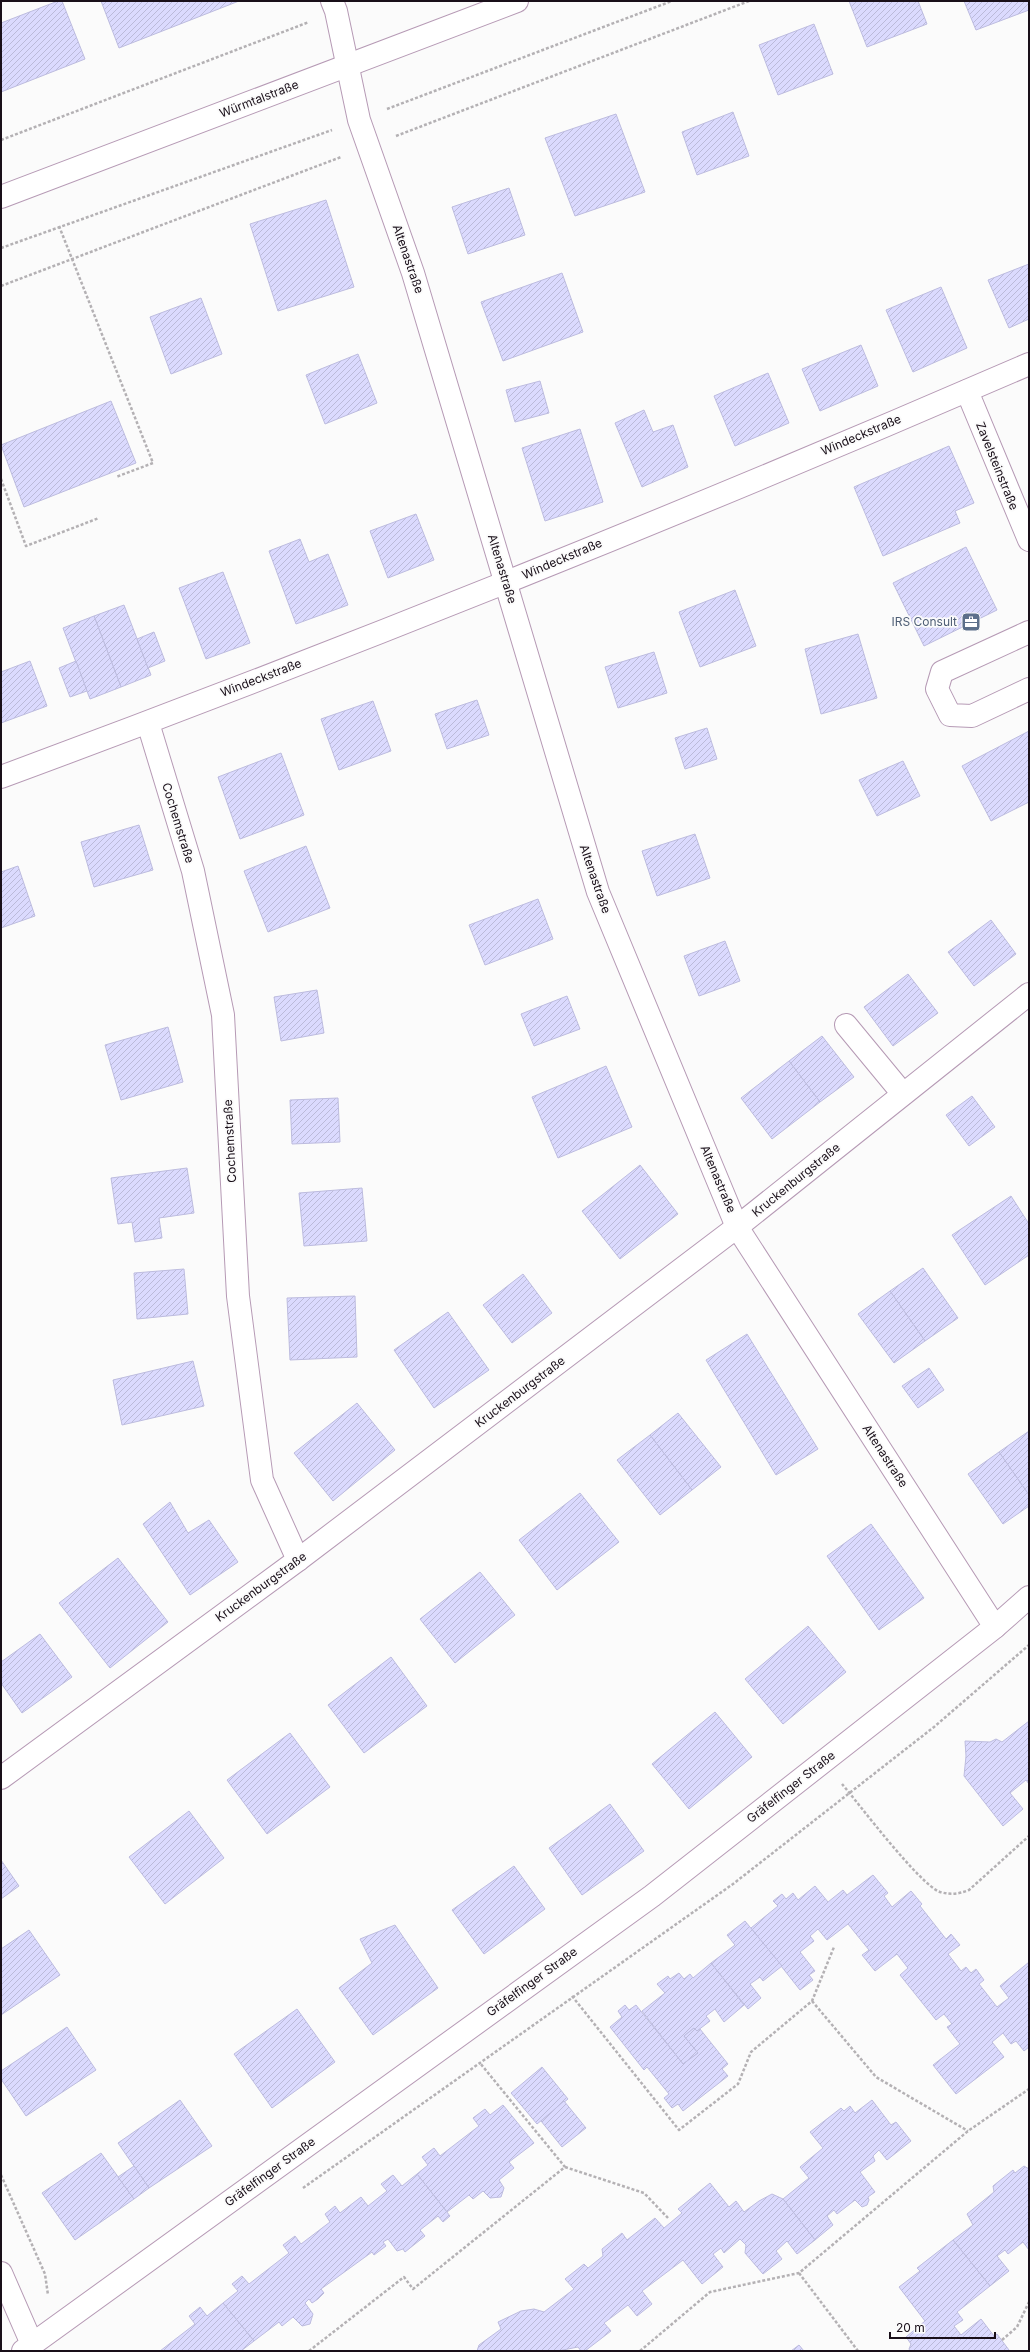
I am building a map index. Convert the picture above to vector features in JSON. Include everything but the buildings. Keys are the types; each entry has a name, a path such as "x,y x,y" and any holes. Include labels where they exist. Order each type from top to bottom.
{"street":[{"name":"Würmtalstraße","path":"1,197 517,1"},
{"name":"Altenastraße","path":"334,6 359,120 413,273 598,892 738,1227 995,1627"},
{"name":"Windeckstraße","path":"1,777 148,723 506,583 1029,364"},
{"name":"Zavelsteinstraße","path":"966,391 1029,540"},
{"path":"1029,632 942,672 937,689 950,715 972,716 1029,689"},
{"name":"Cochemstraße","path":"148,723 193,871 223,1016 238,1296 262,1480 298,1560"},
{"name":"Kruckenburgstraße","path":"1,1778 298,1560 738,1227 1029,994"},
{"path":"846,1025 903,1094"},
{"name":"Gräfelfinger Straße","path":"27,2347 652,1896 995,1627 1029,1596"},
{"path":"1,2273 27,2347"}],"path":[{"path":"1,140 334,6"},
{"path":"60,226 153,463 116,477"},
{"path":"1,479 26,546 100,518"},
{"path":"823,1761 919,1876 939,1892 958,1895 969,1890 1029,1836"},
{"path":"554,1967 573,1997 678,2130 738,2084 752,2052 812,2002 834,1947"},
{"path":"812,2002 876,2077 968,2131"},
{"path":"480,2063 565,2167 644,2193 668,2218"},
{"path":"640,2351 710,2292 799,2273 968,2131 1029,2089"},
{"path":"309,2351 404,2278 413,2289 565,2167"},
{"path":"1,2175 45,2274 49,2293 46,2300"},
{"path":"799,2273 858,2351"},
{"path":"1002,2340 1017,2327 1029,2302"}],"place":[{"name":"IRS Consult","path":"971,622"}]}
